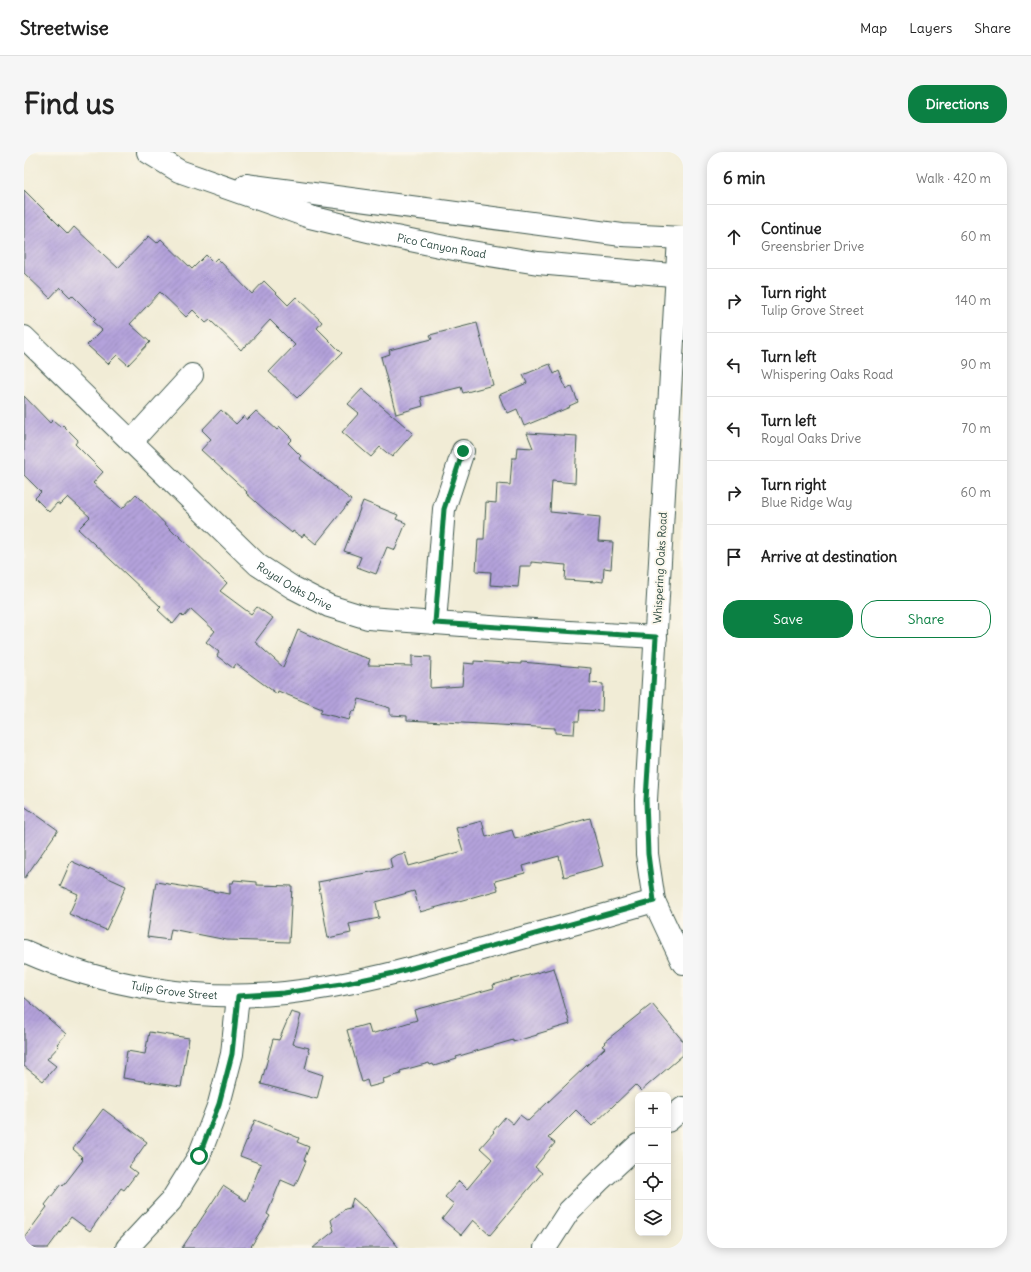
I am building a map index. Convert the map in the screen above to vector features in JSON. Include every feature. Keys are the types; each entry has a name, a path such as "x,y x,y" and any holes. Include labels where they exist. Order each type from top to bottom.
{"street":[{"name":"Pico Canyon Road","path":"148,152 179,171 310,217 459,250 538,263 680,276"},
{"name":"Pico Canyon Road","path":"207,181 622,235 681,238"},
{"name":"Whispering Oaks Road","path":"681,238 680,276 673,319 646,800 648,854 654,901 683,963"},
{"name":"Royal Oaks Drive","path":"24,338 258,565 292,587 329,606 368,618 656,637"},
{"path":"131,442 192,375"},
{"path":"435,623 444,509 463,451"},
{"name":"Tulip Grove Street","path":"24,950 44,960 129,985 178,992 238,996 284,993 342,984 394,973 654,901"},
{"path":"127,1248 172,1201 199,1156 219,1104 232,1054 238,996"},
{"path":"671,1118 683,1108"},
{"path":"545,1248 569,1211 599,1181 635,1149"}],"building":[{"path":"24,190 68,234 74,227 118,268 149,236 157,243 161,239 192,269 206,255 213,262 217,258 252,294 264,281 288,305 296,297 322,322 317,328 342,353 297,398 269,372 295,345 270,320 241,350 210,320 206,323 193,310 186,317 160,292 130,324 150,342 128,365 117,355 108,364 87,345 102,330 93,322 96,319 72,295 70,297 60,287 50,298 24,273"},
{"path":"477,323 493,385 463,393 461,387 421,397 423,406 396,414 381,357 390,354 389,350 432,339 430,335"},
{"path":"550,364 554,374 559,371 566,389 572,387 578,402 569,406 570,407 524,426 517,409 508,413 506,409 505,410 499,395 527,383 523,375"},
{"path":"362,389 413,433 392,457 380,447 371,457 342,432 359,413 348,404"},
{"path":"24,396 50,423 53,420 61,427 63,425 78,440 75,444 103,472 93,483 122,509 136,494 175,534 176,533 227,583 220,591 251,614 257,607 273,618 255,642 283,667 298,630 342,650 370,659 368,665 412,666 412,656 431,657 430,688 462,686 464,663 474,664 474,661 521,664 521,662 591,668 590,683 603,684 602,711 580,710 579,721 575,721 574,734 555,733 555,728 407,720 407,716 390,715 390,708 359,699 355,712 352,711 349,720 320,713 322,709 278,691 277,694 236,664 233,668 217,656 219,652 206,642 215,631 191,609 184,617 181,614 173,624 158,610 161,607 78,529 90,517 68,497 60,505 57,503 49,512 35,498 41,492 24,475"},
{"path":"221,410 236,424 244,416 247,420 256,411 277,430 280,427 292,439 288,443 301,456 299,458 351,500 316,544 304,534 302,537 293,531 292,533 276,520 201,450 211,439 202,430"},
{"path":"527,433 577,436 575,483 552,481 550,512 600,517 598,541 613,542 611,569 604,568 603,582 565,580 566,565 531,562 531,566 520,566 518,587 490,585 491,572 476,571 478,539 484,539 486,502 496,503 497,484 510,485 512,458 516,458 517,447 533,448"},
{"path":"363,501 398,515 396,519 406,523 395,550 387,547 376,574 357,567 361,557 344,551"},
{"path":"24,806 58,830 24,879"},
{"path":"590,818 603,866 564,877 559,856 523,866 525,873 495,881 498,890 420,912 414,891 376,902 379,918 349,924 351,933 328,938 318,882 392,868 390,859 396,855 405,853 409,866 463,851 456,828 482,821 486,837 512,830 515,839"},
{"path":"71,861 126,886 106,930 69,914 78,894 60,886"},
{"path":"234,880 257,882 257,885 292,886 289,942 227,940 171,929 169,940 147,937 156,882 230,894 230,883 233,883"},
{"path":"554,968 570,1024 513,1042 513,1040 456,1057 457,1059 434,1066 433,1064 430,1065 429,1063 400,1071 401,1074 383,1079 384,1083 369,1087 367,1080 362,1082 347,1030 368,1024 371,1034 417,1020 414,1010 494,988 493,985"},
{"path":"24,997 66,1034 57,1044 59,1046 47,1059 56,1066 43,1081 24,1066"},
{"path":"652,1004 683,1041 683,1055 641,1091 635,1085 592,1126 576,1110 548,1138 555,1143 535,1167 542,1173 490,1235 473,1220 461,1235 442,1219 454,1204 445,1197 459,1181 467,1189 492,1159 480,1148 505,1117 513,1124 520,1115 528,1121 605,1048 602,1046 605,1043 604,1042"},
{"path":"291,1012 301,1015 293,1044 309,1048 305,1069 323,1075 317,1099 261,1084 273,1039 279,1040"},
{"path":"149,1032 189,1038 181,1087 123,1078 127,1051 145,1054"},
{"path":"103,1109 147,1142 129,1167 137,1173 124,1190 121,1188 90,1231 71,1217 48,1248 24,1248 24,1238 47,1207 45,1205 61,1184 63,1186 83,1160 81,1158 82,1157 73,1149"},
{"path":"255,1120 299,1138 297,1142 309,1147 304,1160 306,1161 295,1186 281,1180 267,1214 270,1216 250,1248 182,1248 223,1186 246,1201 261,1164 240,1156"},
{"path":"353,1198 364,1208 365,1207 399,1248 313,1248 334,1231 331,1220 345,1209 350,1208"}],"route":[{"path":"199,1156 219,1104 232,1054 238,996 284,993 342,984 394,973 654,901 648,854 646,800 656,637 435,623 444,509 463,451"}]}
